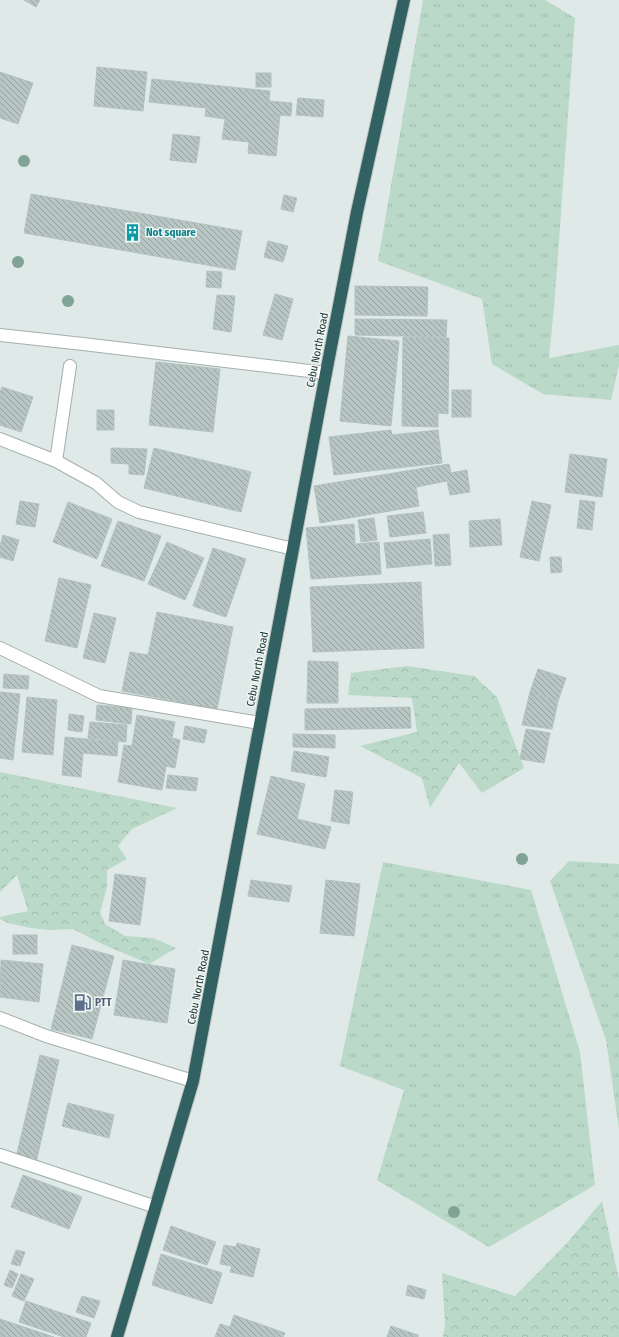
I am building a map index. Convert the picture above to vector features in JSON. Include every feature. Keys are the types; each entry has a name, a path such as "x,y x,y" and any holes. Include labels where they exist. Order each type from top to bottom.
{"highway":[{"name":"Cebu North Road","path":"117,1337 193,1081 357,212 404,0"}],"street":[{"path":"0,335 326,374"},
{"path":"56,461 70,366"},
{"path":"0,439 56,461 96,483 118,502 139,512 293,549"},
{"path":"0,648 99,696 260,723"},
{"path":"0,1018 46,1036 193,1081"},
{"path":"0,1156 156,1207"}],"green space":[{"path":"423,0 545,0 575,18 555,296 549,358 619,345 619,365 611,400 543,394 492,364 482,299 378,261"},
{"path":"407,666 474,676 497,697 524,768 482,793 459,763 430,808 422,778 360,746 417,732 412,698 348,695 351,673"},
{"path":"0,772 177,808 132,829 118,846 127,859 107,870 107,887 100,912 105,924 125,936 153,938 176,948 149,964 100,943 73,929 51,930 31,928 8,923 0,919 0,917 28,911 17,875 0,892"},
{"path":"569,861 619,864 619,1129 606,1040 550,881"},
{"path":"383,862 531,890 580,1052 595,1185 489,1247 377,1180 404,1090 340,1066"},
{"path":"602,1201 619,1280 619,1337 443,1337 445,1324 442,1273 515,1296 568,1242"}],"building":[{"path":"24,0 40,0 36,7"},
{"path":"97,67 147,72 143,111 94,106"},
{"path":"0,72 33,83 18,124 0,118"},
{"path":"256,73 271,73 271,87 256,87"},
{"path":"152,79 270,91 269,101 292,103 291,116 280,115 276,156 248,153 249,142 222,139 225,119 205,116 206,108 149,102"},
{"path":"298,98 324,100 323,117 296,115"},
{"path":"173,134 200,137 196,163 170,160"},
{"name":"Not square","path":"31,194 242,231 235,270 24,233"},
{"path":"284,195 297,198 293,212 281,209"},
{"path":"268,241 288,246 283,262 264,257"},
{"path":"207,271 222,272 221,288 206,287"},
{"path":"355,286 428,287 427,316 355,315"},
{"path":"275,294 293,299 282,340 263,335"},
{"path":"217,295 235,296 231,332 213,329"},
{"path":"355,319 447,320 446,337 355,335"},
{"path":"348,336 399,341 391,426 340,421"},
{"path":"403,337 449,338 448,414 438,413 438,427 402,426"},
{"path":"156,362 220,369 213,432 149,425"},
{"path":"2,387 33,397 21,432 0,425 0,392"},
{"path":"452,390 471,390 471,417 452,417"},
{"path":"97,410 114,410 114,430 97,430"},
{"path":"391,430 392,435 438,430 442,463 334,475 329,437"},
{"path":"111,448 147,449 144,475 129,474 129,464 111,463"},
{"path":"154,448 251,472 241,512 144,488"},
{"path":"570,454 607,459 602,497 565,492"},
{"path":"449,464 451,473 467,470 470,492 450,495 447,481 416,487 419,506 320,523 314,486"},
{"path":"580,500 595,502 592,530 577,528"},
{"path":"20,501 39,504 35,527 16,524"},
{"path":"532,501 551,505 539,561 520,557"},
{"path":"68,502 112,519 97,559 53,542"},
{"path":"423,512 426,533 390,537 387,516"},
{"path":"374,518 377,540 361,542 358,520"},
{"path":"500,519 502,545 470,547 469,521"},
{"path":"118,521 161,536 144,581 101,566"},
{"path":"354,524 355,544 379,542 381,574 311,579 306,528"},
{"path":"449,534 451,565 435,566 433,535"},
{"path":"3,535 19,540 13,561 0,557 0,546"},
{"path":"430,539 432,564 387,568 384,543"},
{"path":"167,542 204,558 185,600 148,584"},
{"path":"213,548 246,559 226,617 193,606"},
{"path":"550,557 561,557 562,572 551,573"},
{"path":"59,578 91,585 77,648 45,641"},
{"path":"421,582 424,648 313,652 310,587"},
{"path":"157,612 233,627 217,709 122,691 130,652 148,655"},
{"path":"94,613 116,618 105,663 83,658"},
{"path":"308,661 338,662 338,703 307,703"},
{"path":"538,669 566,678 558,701 530,692"},
{"path":"4,674 29,676 28,689 3,688"},
{"path":"0,692 20,694 13,760 0,758"},
{"path":"530,692 558,701 552,729 522,725"},
{"path":"27,697 57,700 53,755 22,752"},
{"path":"97,705 132,708 131,724 96,720"},
{"path":"410,707 411,728 305,730 305,709"},
{"path":"69,714 84,716 82,732 68,730"},
{"path":"137,715 175,722 172,738 180,740 175,768 166,766 162,790 118,782 124,745 132,746"},
{"path":"90,722 127,725 126,742 88,738"},
{"path":"185,726 207,730 204,743 183,739"},
{"path":"526,729 550,733 544,763 520,759"},
{"path":"293,734 335,735 335,748 293,747"},
{"path":"65,737 118,742 117,756 83,753 81,777 62,775"},
{"path":"294,751 329,757 326,777 291,771"},
{"path":"168,775 198,778 196,791 166,788"},
{"path":"271,776 305,784 297,819 331,827 325,849 257,834"},
{"path":"335,790 353,792 349,824 331,821"},
{"path":"115,874 146,878 140,925 109,921"},
{"path":"251,880 292,886 289,902 248,896"},
{"path":"326,880 360,884 354,936 320,933"},
{"path":"13,935 37,935 37,954 13,954"},
{"path":"72,945 114,956 92,1039 51,1029"},
{"path":"1,960 43,964 39,1002 0,997"},
{"path":"123,960 175,969 167,1023 114,1015"},
{"path":"40,1055 59,1060 36,1163 16,1158"},
{"path":"68,1103 114,1115 109,1138 62,1126"},
{"path":"23,1175 82,1197 69,1229 11,1207"},
{"path":"171,1226 216,1242 207,1265 163,1250"},
{"path":"237,1243 260,1249 253,1277 230,1272 232,1266 220,1264 224,1245 236,1247"},
{"path":"16,1250 25,1252 20,1266 11,1264"},
{"path":"161,1254 222,1273 212,1304 152,1285"},
{"path":"10,1270 18,1274 12,1288 4,1285"},
{"path":"21,1274 34,1279 24,1301 12,1296"},
{"path":"408,1285 426,1290 424,1299 406,1295"},
{"path":"82,1296 100,1301 94,1318 76,1312"},
{"path":"26,1301 91,1323 86,1337 64,1337 19,1322"},
{"path":"234,1315 285,1333 283,1337 215,1337 220,1324 230,1327"},
{"path":"0,1319 54,1337 0,1337"},
{"path":"391,1326 418,1335 418,1337 387,1337"}],"place":[{"name":"Not square","path":"133,232"},
{"name":"PTT","path":"82,1002"}]}
